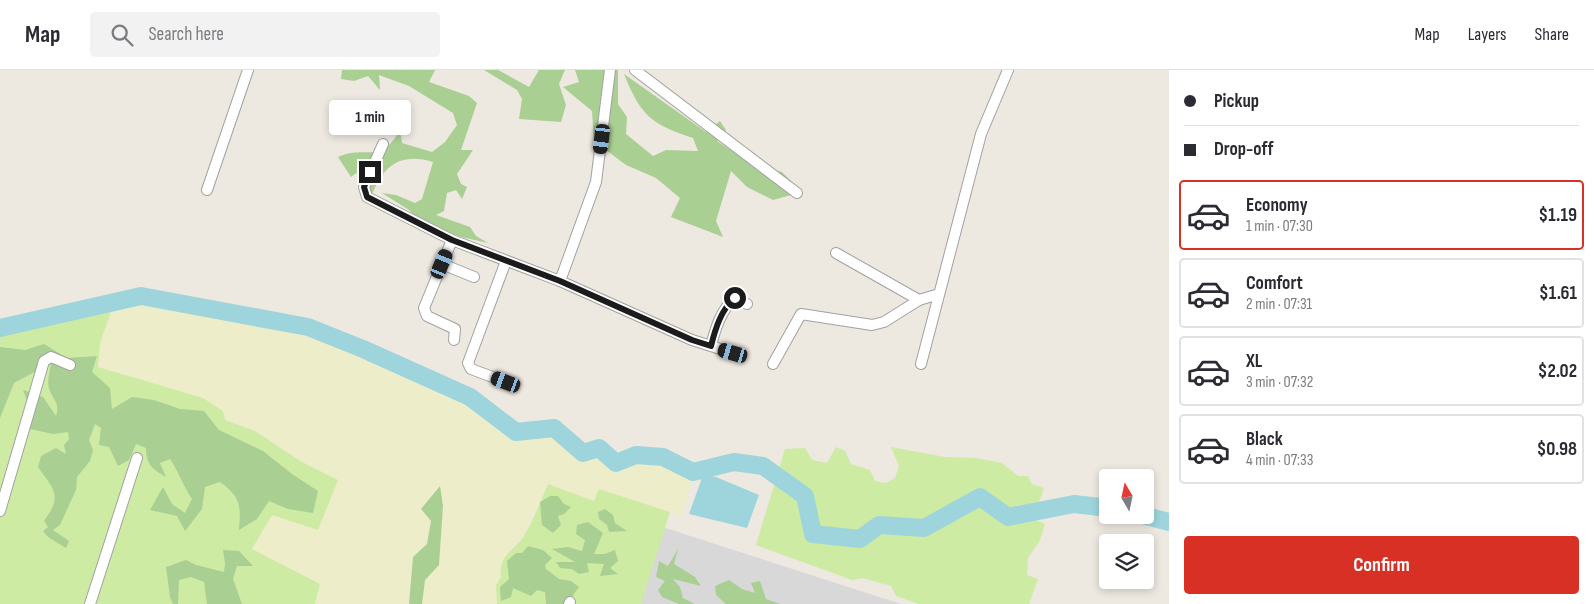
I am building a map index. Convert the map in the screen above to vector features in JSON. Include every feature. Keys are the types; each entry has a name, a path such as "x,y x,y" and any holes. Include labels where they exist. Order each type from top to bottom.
{"street":[{"path":"207,190 248,70"},
{"path":"560,281 596,182 610,70"},
{"path":"635,70 798,193"},
{"path":"921,364 985,122 1008,70"},
{"path":"383,144 364,187 364,193 367,197 452,240 560,281 692,340 733,353"},
{"path":"452,240 424,308 427,316 455,328 454,340"},
{"path":"836,253 919,300"},
{"path":"506,261 468,363 472,369 506,382"},
{"path":"442,264 474,277"},
{"path":"773,364 801,314 867,325 884,322 919,300 939,294"},
{"path":"711,346 714,333 728,303 735,298 747,304"},
{"path":"0,511 44,361 51,358 70,365"},
{"path":"90,604 137,458"}],"shaded area":[{"path":"650,523 901,604 623,604"}],"green space":[{"path":"342,70 435,70 429,82 469,96 477,103 461,150 473,150 457,174 461,184 467,187 462,199 456,190 447,193 444,211 436,215 470,227 476,236 488,243 461,237 418,220 409,210 382,193 396,195 415,203 422,199 433,162 411,159 394,164 381,177 371,198 365,182 377,158 351,177 338,157 357,152 379,151 386,148 400,130 402,143 432,152 445,142 457,125 453,113 409,86 379,75 380,90 368,76 354,81 341,79"},
{"path":"484,70 498,70 529,87 539,70 565,70 559,84 566,105 561,122 519,119 522,99 517,90"},
{"path":"575,70 618,70 618,104 627,117 626,134 653,156 666,150 698,151 693,138 657,123 642,109 624,74 706,132 720,121 726,130 717,141 729,149 743,147 775,170 782,172 802,192 773,200 747,187 731,171 716,221 723,237 671,217 680,198 656,178 626,165 594,141 592,111 563,87 579,82"},
{"path":"142,300 307,330 467,400 513,435 551,438 579,456 598,453 616,467 637,460 662,463 693,477 682,516 599,489 594,501 548,484 524,536 509,551 497,604 315,604 320,584 252,549 272,514 338,480 300,461 255,431 98,367 100,343 113,306"},
{"path":"113,306 100,343 98,367 203,398 223,411 225,420 255,431 300,461 338,480 318,530 272,515 252,549 320,584 315,604 0,604 0,330"},
{"path":"44,344 67,358 97,356 92,372 110,388 112,409 132,397 154,400 180,409 204,411 219,430 263,451 292,474 318,491 313,513 288,509 269,501 257,519 239,530 240,514 236,497 220,482 205,487 202,509 185,531 177,516 150,510 163,487 172,504 185,513 192,499 170,459 160,463 166,477 151,466 147,458 146,448 136,444 129,460 118,466 109,447 99,445 101,428 95,424 89,440 93,450 90,461 77,477 76,490 60,525 53,530 69,541 66,548 48,537 43,531 48,527 44,521 55,499 52,487 38,467 41,456 56,448 66,454 64,445 69,439 68,432 53,434 21,427 27,400 23,390 43,397 56,416 57,405 48,384 51,363 14,383 0,418 0,347 25,350"},
{"path":"836,447 845,451 851,464 870,470 875,481 886,483 895,478 899,466 891,447 945,457 976,458 1002,463 1018,476 1028,476 1032,484 1044,488 1033,519 1045,524 1040,540 1028,558 1027,575 1038,579 1029,604 919,604 896,596 891,586 863,578 852,580 756,545 785,449 805,448 812,460 827,463"},
{"path":"548,484 594,501 599,489 670,512 641,604 497,604 496,585 501,577 502,563 508,553 525,534"},
{"path":"440,486 443,506 439,565 425,580 422,604 409,604 413,557 427,544 431,521 421,509"},
{"path":"550,496 558,496 564,504 571,507 564,514 558,516 561,525 553,533 542,525 540,502"},
{"path":"605,509 613,515 615,523 627,531 609,532 607,525 599,519 598,512"},
{"path":"588,522 603,533 594,554 605,554 615,550 618,561 610,568 618,574 600,576 604,564 587,563 589,572 579,574 572,569 560,568 556,562 575,562 552,549 568,547 582,551 585,540 576,534 577,525"},
{"path":"528,546 543,550 552,558 545,565 546,569 559,579 571,581 579,587 567,604 546,604 545,592 537,590 531,596 513,588 511,597 501,601 500,587 509,579 507,561 516,553 522,553"},
{"path":"678,549 674,564 695,577 701,586 673,579 680,587 683,598 695,604 679,604 662,597 658,590 665,581 656,577 659,561 668,566"},
{"path":"223,550 239,551 253,566 237,566 233,579 242,604 207,604 204,582 191,577 179,580 178,604 173,604 170,597 166,567 186,560 196,565 224,572"},
{"path":"729,580 742,589 755,593 751,583 760,581 766,599 780,604 726,604 716,595 715,586"}],"water":[{"path":"703,475 716,477 759,495 747,528 689,514"}],"waterway":[{"path":"0,328 141,296 308,327 363,349 470,397 516,432 554,428 583,453 599,448 616,463 636,455 663,457 693,472 734,462 763,466 805,496 813,534 860,539 879,525 924,528 980,497 1008,517 1074,504 1099,507"},
{"path":"1154,518 1169,522"}],"route":[{"path":"370,172 364,187 364,193 367,197 452,240 560,281 692,340 711,346 714,333 728,303 735,298"}]}
